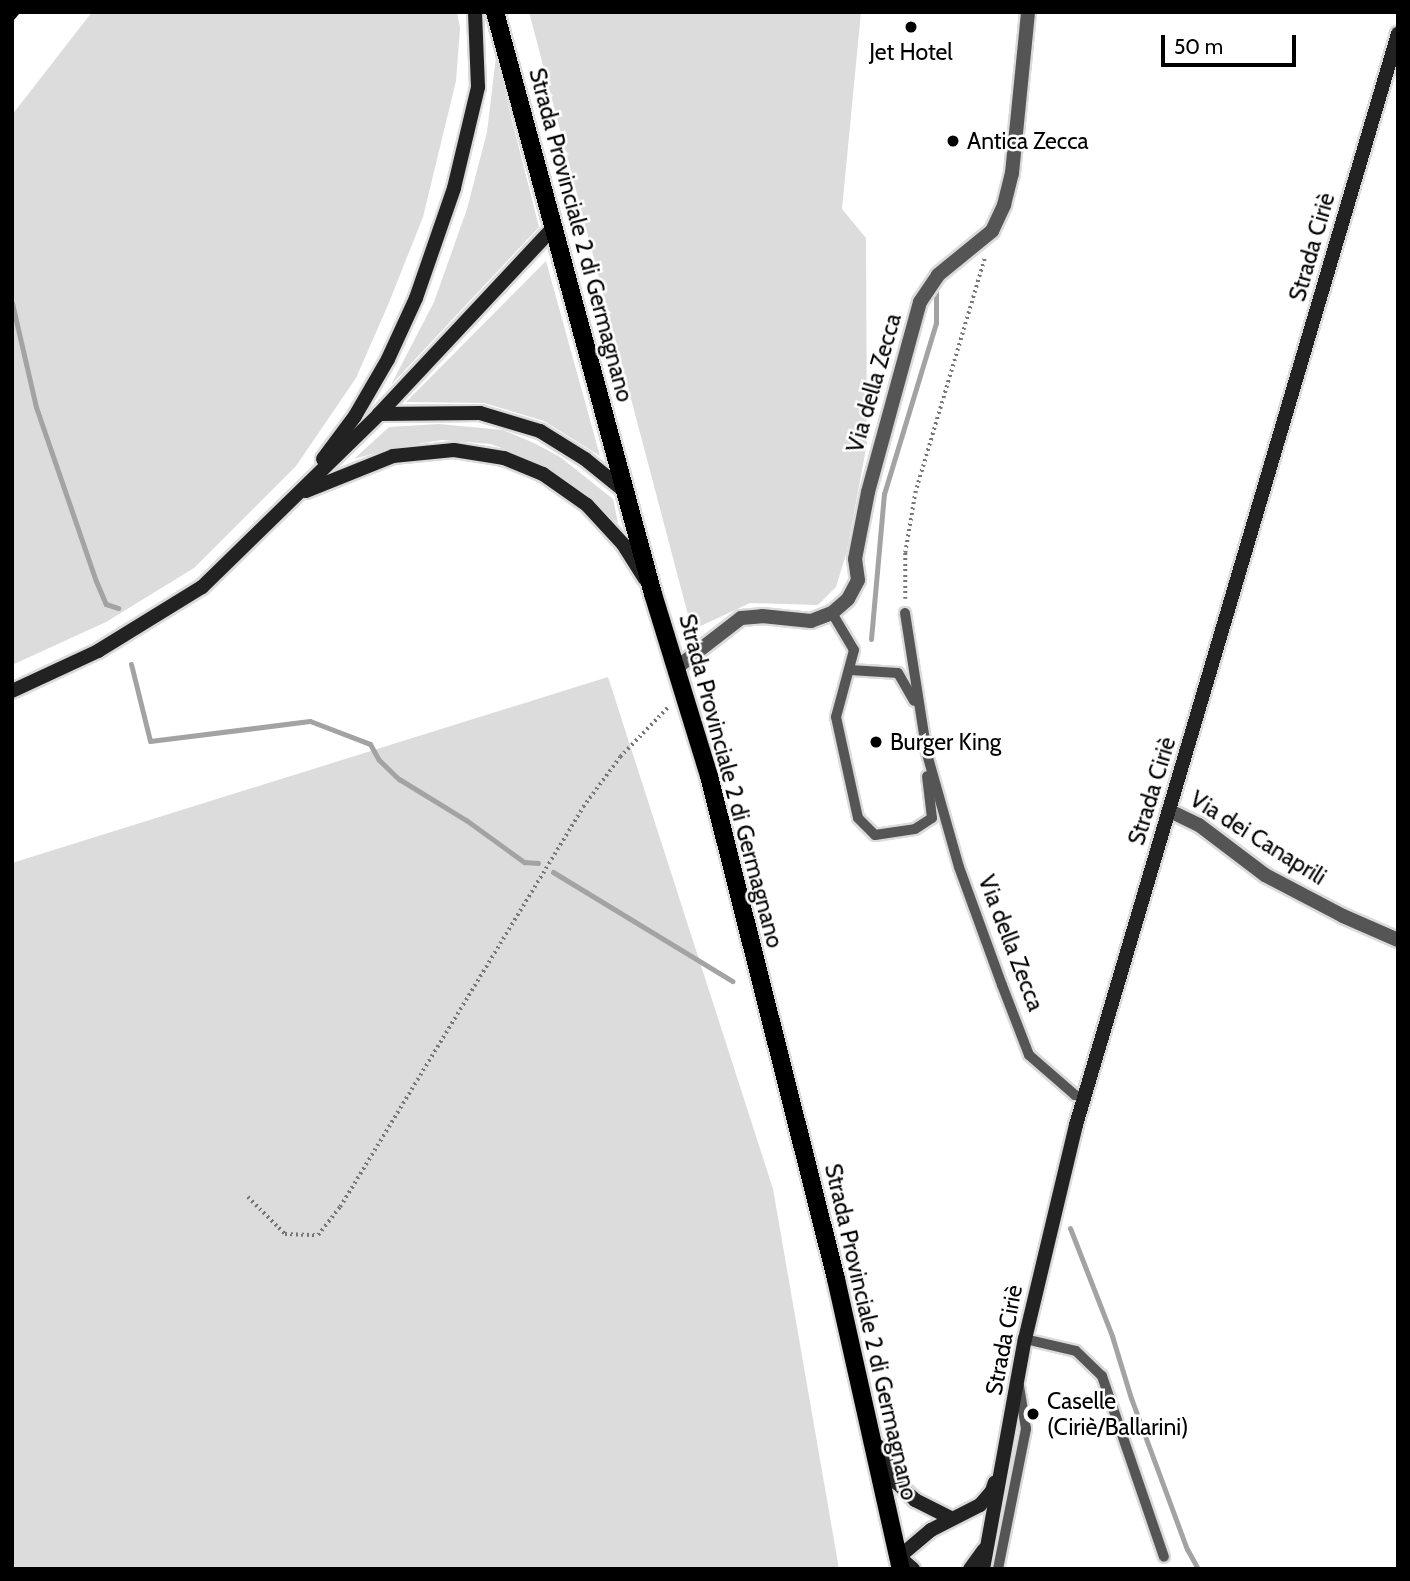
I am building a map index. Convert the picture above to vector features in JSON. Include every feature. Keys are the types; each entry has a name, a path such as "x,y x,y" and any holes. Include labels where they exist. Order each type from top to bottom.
{"main road":[{"name":"Strada Provinciale 2 di Germagnano","path":"495,12 653,594 709,776 836,1279 900,1563"}],"street":[{"path":"295,496 355,416 388,359 416,298 454,188 478,88 475,12"},
{"name":"Via della Zecca","path":"832,613 848,599 858,580 855,559 868,492 920,302 938,275 992,231 1004,205 1012,173 1028,12"},
{"name":"Strada Ciriè","path":"983,1569 1010,1433 1025,1339 1062,1178 1398,34"},
{"path":"12,691 97,651 202,587 379,414 552,229"},
{"path":"379,414 480,413 540,431 584,459 627,493"},
{"path":"295,496 393,456 454,450 504,458 543,474 587,505 623,544 653,594"},
{"path":"675,669 741,618 762,616 811,621 832,613"},
{"name":"Via dei Canaprili","path":"1170,811 1199,825 1265,875 1398,940"},
{"path":"869,1427 897,1483 915,1500 951,1518"},
{"path":"913,1569 900,1563 915,1541 951,1518 980,1506 992,1492 1010,1433"},
{"path":"970,1569 989,1543"}],"lane":[{"path":"832,613 854,650 836,717 858,818 875,835 915,829 932,818 914,696 898,673 850,670"},
{"name":"Via della Zecca","path":"905,613 927,754 959,867 997,972 1029,1055 1075,1095 1084,1097"},
{"path":"1025,1339 1076,1351 1102,1376 1164,1557"},
{"path":"998,1569 1026,1429 1018,1383"}],"path":[{"path":"905,613 905,552 915,493 992,231"},
{"path":"248,1197 285,1234 318,1235 340,1207 583,807 620,757 682,692"}],"shaded area":[{"path":"92,12 457,12 460,28 456,81 423,217 388,305 356,378 296,466 194,568 106,622 12,665 12,115"},
{"path":"529,12 861,12 842,209 866,238 867,443 847,551 836,587 818,605 750,603 692,630"},
{"path":"496,57 539,227 391,385 434,302 467,209 487,132"},
{"path":"546,261 600,456 544,421 484,403 406,402"},
{"path":"439,424 503,430 560,457 613,499 618,523 548,466 491,444 442,440 393,448 354,459 389,427"},
{"path":"608,677 773,1189 839,1569 12,1569 12,863"}],"waterway":[{"path":"871,639 884,494 936,323 936,291"},
{"path":"12,303 36,407 96,581 106,604 118,608"},
{"path":"131,664 150,741 310,721 370,744 379,760 399,779 466,820 524,862 538,863"},
{"path":"553,872 732,981"},
{"path":"1070,1228 1112,1336 1131,1398 1187,1549 1198,1569"}],"railway":[{"path":"12,18 17,12"}],"place":[{"name":"Jet Hotel","path":"911,27"},
{"name":"Antica Zecca","path":"953,141"},
{"name":"Burger King","path":"876,742"},
{"name":"Caselle (Ciriè/Ballarini)","path":"1033,1414"}]}
